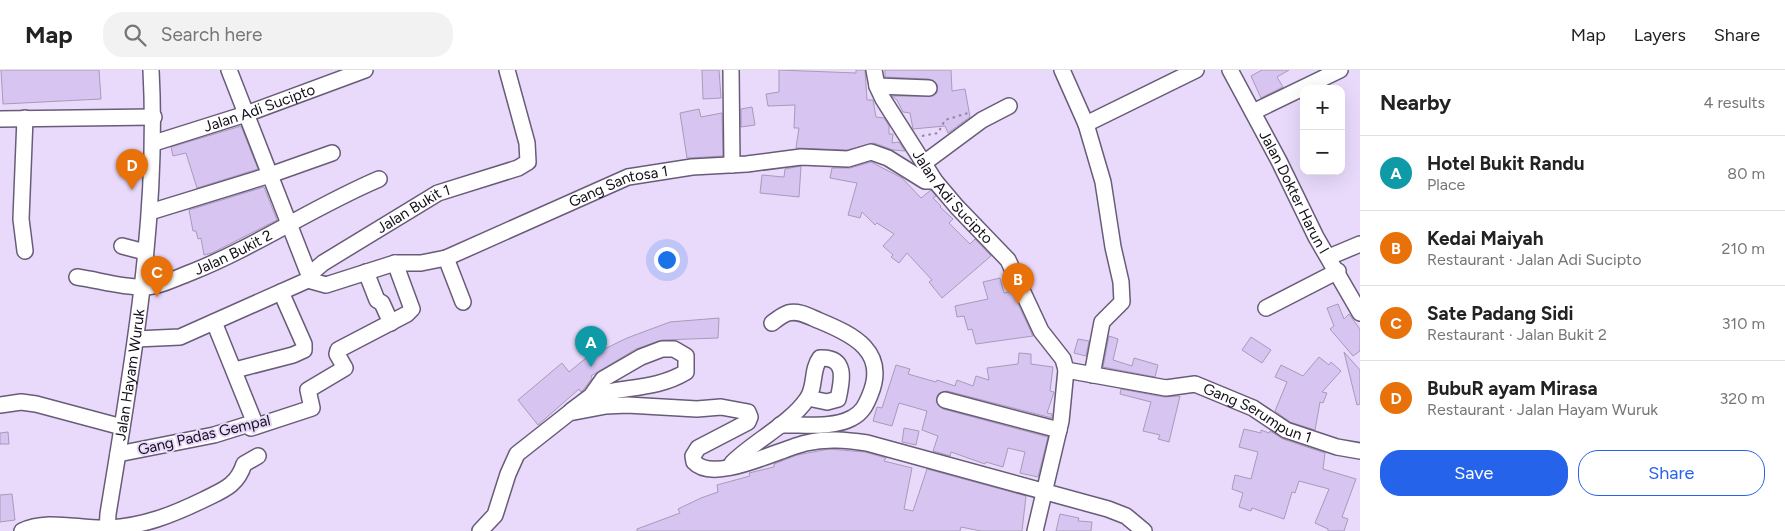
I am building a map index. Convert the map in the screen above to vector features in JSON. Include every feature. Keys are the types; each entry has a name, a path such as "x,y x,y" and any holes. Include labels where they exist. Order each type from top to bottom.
{"street":[{"name":"Jalan Hayam Wuruk","path":"107,530 136,339 150,212 154,143 151,70"},
{"path":"229,70 290,226 308,278"},
{"name":"Jalan Adi Sucipto","path":"154,143 246,114 365,70"},
{"name":"Jalan Bukit 1","path":"136,339 180,337 281,292 308,278 323,263 438,193 518,168 528,162 527,143 508,70"},
{"path":"730,70 732,165"},
{"name":"Jalan Adi Sucipto","path":"874,70 877,86 936,181 956,207 1008,260 1041,331 1063,359 1066,370"},
{"path":"1062,70 1086,124 1109,211 1113,247 1122,282 1122,302 1102,322 1092,375"},
{"path":"1086,124 1196,70"},
{"name":"Jalan Dokter Harun I","path":"1230,70 1316,237 1338,271 1360,313"},
{"path":"1253,112 1340,70"},
{"path":"877,86 929,88"},
{"path":"924,163 981,115 1009,106"},
{"path":"0,119 154,117"},
{"path":"25,118 21,219 25,251"},
{"name":"Gang Santosa 1","path":"308,278 326,285 395,263 421,263 446,258 628,177 692,167 732,165 801,157 848,160 872,152 888,158 925,181 936,181"},
{"path":"150,212 270,175 332,153"},
{"name":"Jalan Bukit 2","path":"77,277 142,287 168,282 209,265 290,226 341,195 379,179"},
{"path":"1329,256 1360,244"},
{"path":"122,246 146,252"},
{"path":"446,258 463,302"},
{"name":"Gang Padas Gempal","path":"118,454 214,435 246,425 251,428 312,408 308,390 345,368 337,354 338,350 372,330 391,323 412,309 395,263"},
{"path":"1266,308 1338,271"},
{"path":"366,272 378,300 382,303 391,323"},
{"path":"235,370 293,355 304,350 304,344 281,292"},
{"path":"772,323 788,313 799,312 849,333 867,348 874,364 873,387 864,409 852,418 837,423 780,425"},
{"path":"214,322 256,426"},
{"path":"480,531 495,514 508,474 517,454 591,396 603,380 642,357 662,349 674,349 686,356 686,372 672,380 655,386 608,390 591,396"},
{"path":"1036,531 1059,430 1066,370"},
{"name":"Gang Serumpun 1","path":"1066,370 1166,388 1195,384 1253,408 1286,430 1337,447 1359,451"},
{"path":"726,469 780,425 808,398"},
{"path":"945,400 1059,430"},
{"path":"0,405 22,402 36,404 122,427"},
{"path":"569,413 606,406 628,405 697,409 721,407 748,412 750,417 748,422 698,448 693,456 694,462 700,468 712,470 726,469 805,443 841,440 867,443 1046,490 1135,523"},
{"path":"22,531 37,527 68,525 107,530 157,520 227,488 240,477 244,464 258,456"}],"path":[{"path":"908,138 938,133 946,120 981,115"}],"building":[{"path":"1,70 99,70 101,99 3,104"},
{"path":"702,70 719,70 721,98 703,99"},
{"path":"779,70 856,73 856,70 865,70 867,100 873,100 876,117 884,118 889,126 889,134 893,134 892,143 899,142 905,151 893,150 874,143 847,150 796,148 799,128 794,128 795,105 768,106 766,94 779,92"},
{"path":"885,70 951,70 952,91 965,89 970,117 948,133 945,126 913,129 910,113 903,112 897,100 892,96 933,96 937,93 937,84 929,79 885,77"},
{"path":"1262,70 1289,70 1277,77 1283,87 1261,98 1251,76"},
{"path":"752,107 755,125 741,127 741,109"},
{"path":"699,109 701,117 722,113 723,156 687,158 680,113"},
{"path":"241,126 258,169 197,188 186,153 173,156 171,147"},
{"path":"871,162 902,178 921,198 931,190 936,196 933,198 953,219 949,223 970,244 975,239 991,256 942,298 929,282 932,280 907,253 899,263 891,257 893,255 883,246 894,234 877,223 875,225 862,212 860,218 848,215 857,183 830,178 832,168 850,168"},
{"path":"801,166 799,197 760,193 762,175 784,177 785,169"},
{"path":"264,187 277,220 212,253 204,255 201,238 198,239 196,231 193,231 189,210"},
{"path":"1000,278 1004,293 1012,291 1033,336 976,344 972,329 968,330 964,316 957,317 955,306 988,299 983,282"},
{"path":"1338,304 1344,319 1349,314 1360,329 1360,351 1353,356 1330,329 1334,326 1327,308"},
{"path":"719,318 718,338 662,340 636,349 591,376 592,378 581,392 579,389 538,425 518,400 562,363 569,372 586,358 627,338 670,322"},
{"path":"1109,336 1118,339 1113,360 1132,366 1134,358 1158,365 1155,377 1103,367"},
{"path":"1251,337 1271,350 1262,363 1242,350"},
{"path":"1078,339 1089,341 1086,356 1074,353"},
{"path":"1344,352 1360,370 1360,404 1357,405"},
{"path":"1019,353 1031,354 1031,364 1053,367 1050,391 1054,392 1047,413 1052,414 1052,418 947,391 939,393 936,402 943,409 1048,437 1038,477 1020,473 1025,452 1008,448 1003,467 986,462 985,464 951,452 950,456 933,451 938,436 922,430 927,411 899,403 892,426 873,421 877,407 882,408 896,365 910,369 908,374 936,382 937,380 955,386 957,380 973,386 976,376 989,380 987,368 1018,364"},
{"path":"1319,357 1329,365 1331,362 1341,371 1322,392 1327,393 1323,403 1320,402 1315,430 1290,422 1275,411 1287,382 1275,377 1281,365 1303,376"},
{"path":"1121,389 1164,397 1180,396 1169,442 1158,439 1160,435 1143,431 1151,402 1120,394"},
{"path":"904,428 919,431 916,445 902,442"},
{"path":"1244,429 1261,433 1261,430 1269,433 1270,431 1283,439 1325,453 1323,469 1356,479 1342,517 1348,519 1344,531 1328,531 1328,529 1315,523 1329,489 1299,481 1295,493 1292,492 1284,519 1252,508 1251,511 1239,507 1243,493 1232,489 1235,475 1251,479 1258,452 1239,447"},
{"path":"8,432 9,444 0,444 0,433"},
{"path":"829,449 865,452 886,458 884,461 912,468 904,509 913,511 927,469 1026,496 1022,531 981,531 961,527 960,531 637,531 637,529 680,513 678,509 718,492 717,485 750,476 749,473 774,467 774,464 797,455"},
{"path":"12,494 15,520 0,522 0,495"},
{"path":"1060,514 1079,518 1078,521 1092,522 1091,531 1056,531"}],"place":[{"name":"BubuR ayam Mirasa","path":"132,190"},
{"name":"Sate Padang Sidi","path":"157,297"},
{"name":"Kedai Maiyah","path":"1018,304"},
{"name":"Hotel Bukit Randu","path":"591,367"}]}
